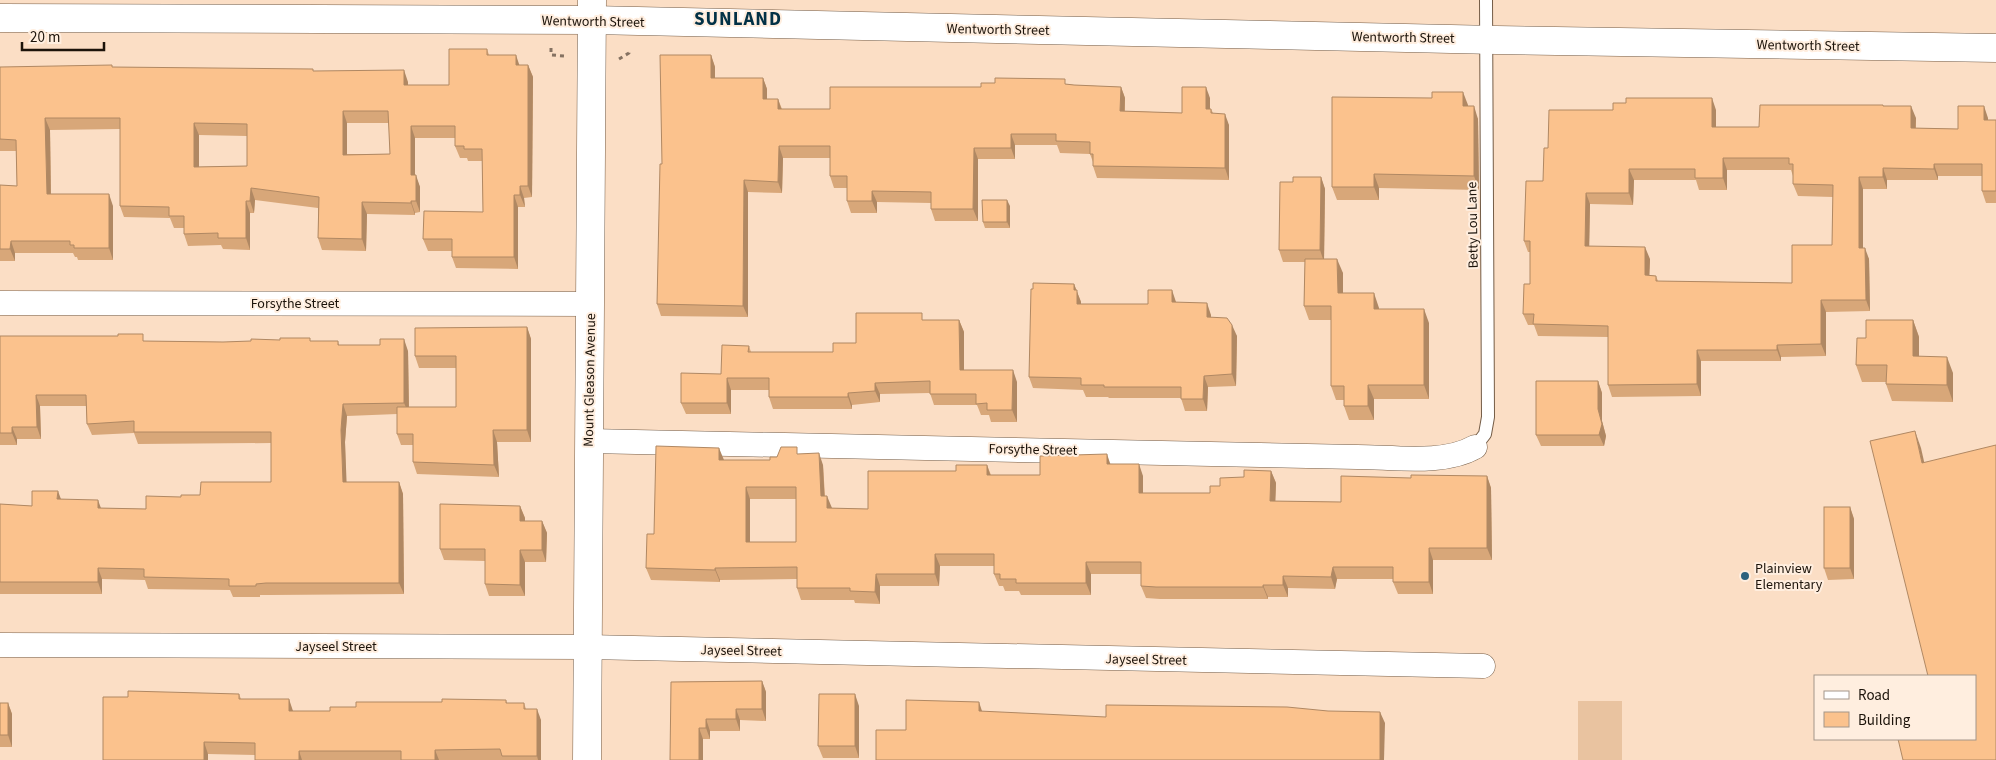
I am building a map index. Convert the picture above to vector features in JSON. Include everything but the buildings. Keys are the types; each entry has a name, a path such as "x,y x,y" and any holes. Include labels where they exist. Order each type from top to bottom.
{"street":[{"name":"Wentworth Street","path":"0,18 592,10 1486,39 1996,48"},
{"name":"Mount Gleason Avenue","path":"587,760 592,10"},
{"name":"Forsythe Street","path":"0,303 590,304"},
{"name":"Forsythe Street","path":"589,441 1442,458 1463,454 1475,447"},
{"name":"Jayseel Street","path":"0,645 588,647 1483,666"}],"lane":[{"name":"Betty Lou Lane","path":"1475,447 1485,434 1488,417 1486,0"}],"path":[{"path":"616,60 629,53"},
{"path":"551,55 566,56"}],"shaded area":[{"path":"1578,701 1622,701 1622,760 1578,760"}],"place":[{"name":"Plainview Elementary","path":"1745,576"}],"district":[{"name":"SUNLAND","path":"738,18"}]}
